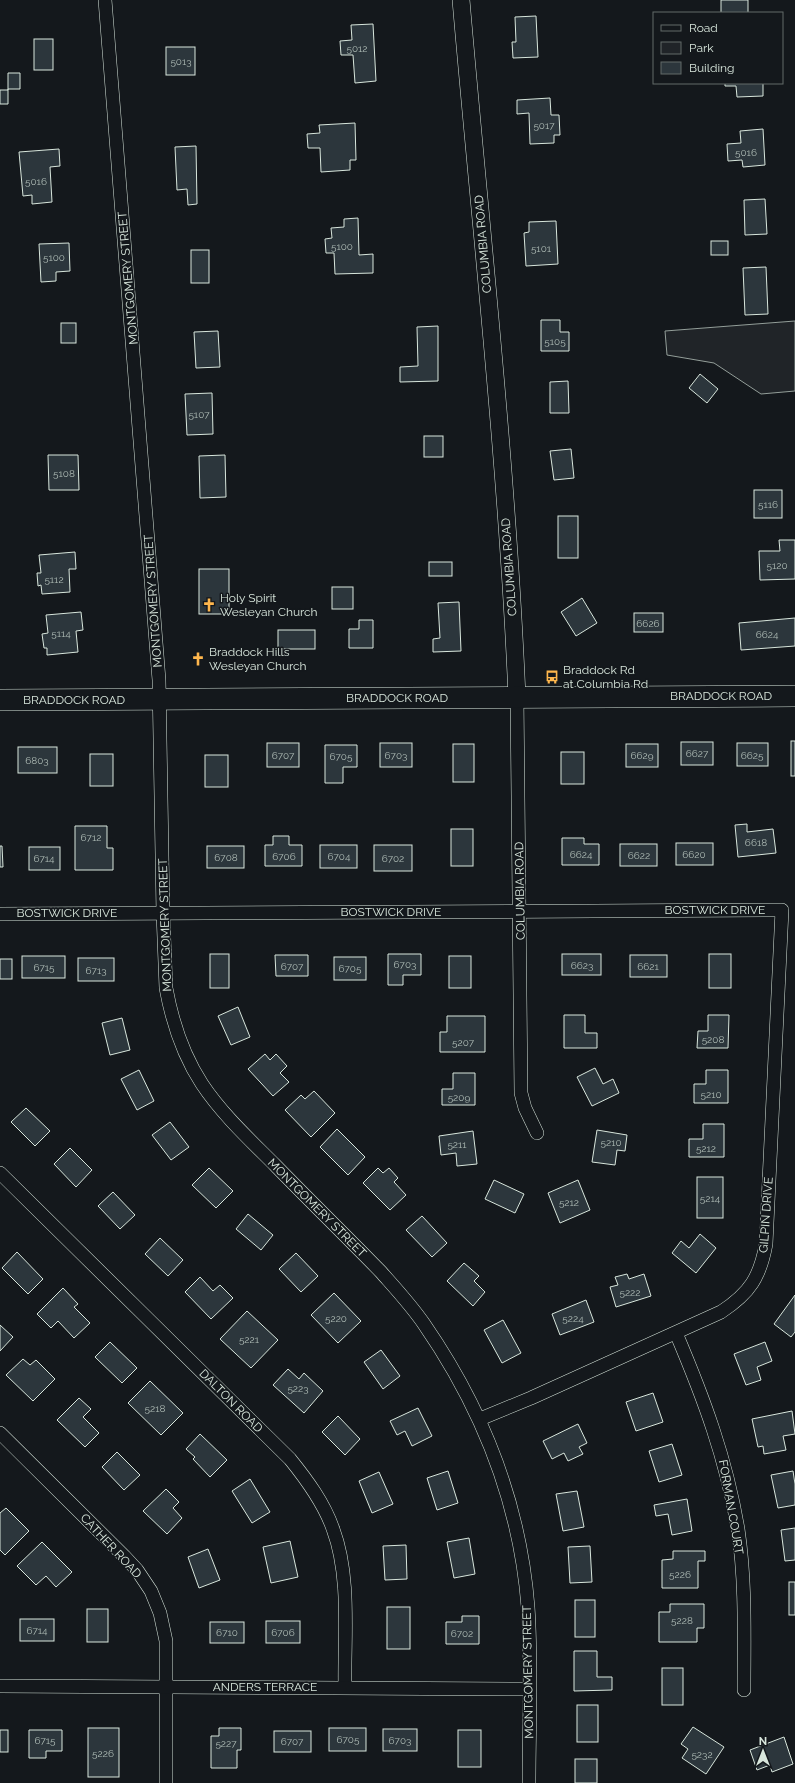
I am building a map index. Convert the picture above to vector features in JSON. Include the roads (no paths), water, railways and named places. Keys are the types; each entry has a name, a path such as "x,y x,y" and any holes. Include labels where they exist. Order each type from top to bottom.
{"main road":[{"name":"BRADDOCK ROAD","path":"0,700 795,696"}],"street":[{"name":"MONTGOMERY STREET","path":"105,0 160,700 163,913 166,988 168,1000 187,1056 202,1084 233,1123 381,1272 402,1296 424,1323 466,1391 480,1419 492,1448 517,1530 524,1574 528,1607 530,1650 529,1783"},
{"name":"COLUMBIA ROAD","path":"461,0 487,282 514,629 517,697 521,1093 524,1108 537,1133"},
{"name":"BOSTWICK DRIVE","path":"0,914 782,910"},
{"name":"GILPIN DRIVE","path":"480,1419 531,1398 721,1312 737,1301 748,1290 757,1276 763,1262 766,1244 782,910"},
{"name":"DALTON ROAD","path":"0,1173 284,1454 306,1478 320,1500 333,1528 340,1553 344,1579 345,1687"},
{"name":"FORMAN COURT","path":"676,1333 711,1420 729,1482 738,1530 744,1583 744,1690"},
{"name":"CATHER ROAD","path":"0,1433 124,1556 137,1570 151,1591 160,1613 166,1641 166,1783"},
{"name":"ANDERS TERRACE","path":"0,1686 529,1688"}],"place":[{"name":"Holy Spirit Wesleyan Church","path":"209,605"},
{"name":"Braddock Hills Wesleyan Church","path":"198,659"},
{"name":"Braddock Rd at Columbia Rd","path":"552,677"}]}
